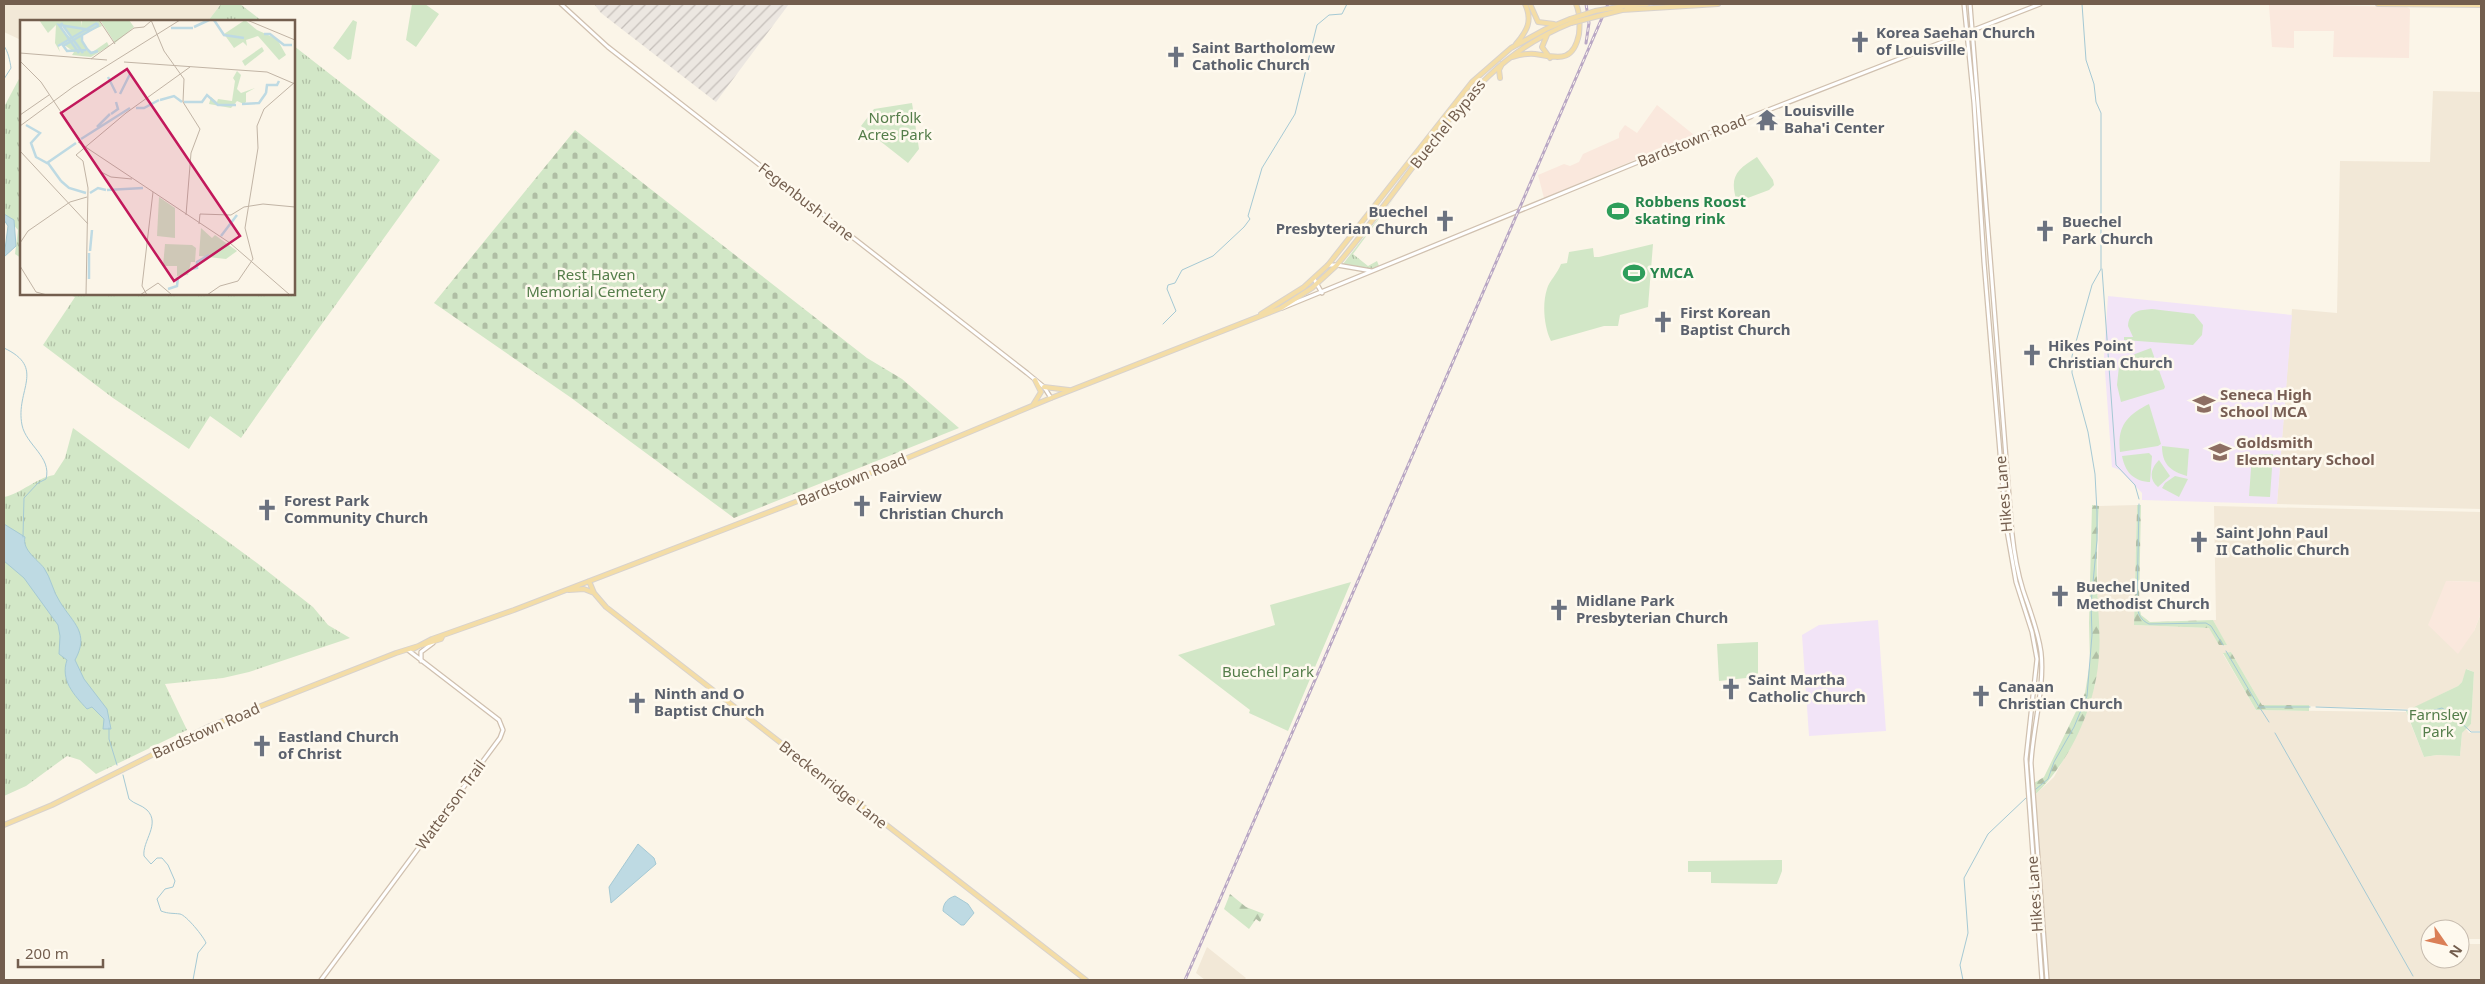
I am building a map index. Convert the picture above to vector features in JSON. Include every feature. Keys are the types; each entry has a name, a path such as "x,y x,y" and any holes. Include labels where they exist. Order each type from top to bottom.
{"main road":[{"name":"Fegenbush Lane","path":"562,4 615,52 1044,387 1052,398"},
{"path":"1512,48 1528,27 1529,17 1525,4"},
{"path":"1530,4 1538,22 1555,27"},
{"path":"1500,78 1499,70 1505,60 1529,53 1550,58 1565,56 1575,46 1579,22 1576,4"},
{"name":"Buechel Bypass","path":"1314,279 1328,265 1468,86 1486,68 1512,48 1570,21 1647,4"},
{"name":"Buechel Bypass","path":"1623,8 1718,4"},
{"name":"Hikes Lane","path":"1964,4 1974,103 1984,262 2006,525 2016,582 2032,632 2037,659 2037,681 2028,734 2028,798 2042,980"},
{"name":"Hikes Lane","path":"1970,4 2012,534 2018,568 2038,633 2042,662 2042,681 2033,733 2032,786 2047,980"},
{"name":"Bardstown Road","path":"4,825 68,797 210,726 876,471 1074,389 1322,293 1687,142 2040,4"},
{"path":"2378,4 2481,5"},
{"path":"1550,58 1544,52 1542,44 1545,36 1555,27"},
{"name":"Buechel Bypass","path":"1281,308 1317,283 1337,265 1467,97 1505,60 1555,27"},
{"path":"1371,221 1391,190"},
{"path":"1328,265 1373,271"},
{"path":"1314,279 1322,293"},
{"name":"Bardstown Road","path":"1259,316 1271,306 1314,279"},
{"path":"1271,306 1274,312"},
{"path":"1032,406 1041,392 1035,380"},
{"path":"1044,387 1059,390 1074,389"},
{"name":"Breckenridge Lane","path":"589,581 595,594 606,607 1086,980"},
{"path":"567,590 584,588 595,594"},
{"name":"Bardstown Road","path":"413,648 434,642 442,637"},
{"path":"422,661 421,652 434,642"},
{"name":"Watterson Trail","path":"321,980 500,738 503,730 499,720 408,650"}],"shaded area":[{"path":"4,4 221,4 209,20 20,20 20,40 4,32"},
{"path":"594,4 789,4 716,102 601,13"},
{"path":"2269,5 2407,7 2410,9 2409,58 2333,57 2334,31 2294,31 2294,48 2272,47"},
{"path":"2433,91 2481,92 2481,509 2277,504 2292,309 2337,313 2340,161 2430,162"},
{"path":"1657,105 1694,135 1544,198 1538,175 1564,164 1570,166 1579,162 1583,154 1619,138 1619,133 1625,125 1637,133"},
{"path":"2108,296 2292,315 2277,504 2142,500 2142,493 2120,470 2112,467 2104,357"},
{"path":"2137,505 2134,625 2209,628 2226,644 2213,620 2216,620 2214,506 2481,512 2481,582 2446,581 2474,631 2481,613 2481,731 2471,731 2467,728 2471,724 2474,672 2467,669 2462,682 2458,686 2412,709 2262,705 2231,652 2223,654 2256,710 2406,712 2424,757 2437,755 2460,756 2462,733 2466,729 2469,733 2481,733 2481,939 2470,939 2470,919 2420,919 2420,969 2470,969 2470,944 2481,944 2481,980 2049,980 2035,795 2054,777 2083,722 2096,682 2099,506"},
{"path":"2446,581 2481,582 2481,613 2474,631 2458,654 2428,625"},
{"path":"1878,620 1886,731 1809,736 1802,635 1819,625"},
{"path":"1207,947 1246,978 1244,980 1205,980 1196,973"}],"green space":[{"path":"221,4 240,4 261,20 209,20"},
{"path":"412,4 425,4 439,14 416,47 406,40"},
{"path":"353,20 357,22 351,59 348,60 333,48"},
{"path":"295,47 440,160 241,438 210,416 189,449 113,398 43,345 75,297 70,295 295,295"},
{"path":"20,77 20,257 15,254 18,230 4,214 4,107"},
{"name":"Norfolk Acres Park","path":"912,103 919,149 908,163 861,126 874,109"},
{"name":"Rest Haven Memorial Cemetery","path":"575,130 867,358 902,379 959,428 734,518 570,397 434,303"},
{"path":"1757,157 1773,180 1774,185 1769,190 1737,202 1734,186 1736,175 1739,170"},
{"path":"1395,197 1353,254 1368,266 1377,261 1379,266 1370,269 1343,264"},
{"name":"YMCA","path":"1653,244 1648,307 1620,315 1618,326 1604,326 1551,341 1545,322 1545,295 1561,264 1567,263 1569,252 1593,248 1594,257 1599,257"},
{"path":"2152,309 2194,314 2203,325 2202,335 2193,345 2124,340 2124,337 2133,337 2128,326 2130,317 2136,312"},
{"path":"2151,348 2165,387 2164,389 2121,402 2117,385 2119,366 2135,354"},
{"path":"2149,404 2161,444 2120,452 2120,435 2125,422 2135,412"},
{"path":"73,428 257,563 313,607 328,625 350,638 249,672 223,678 165,684 187,730 96,774 80,760 67,756 26,786 4,796 4,497 41,479 54,475 65,458"},
{"path":"2162,446 2189,449 2187,476 2176,472 2168,466 2162,452"},
{"path":"2149,453 2152,456 2150,482 2148,482 2142,481 2130,474 2122,456"},
{"path":"2273,454 2270,497 2249,496 2252,455"},
{"path":"2159,460 2170,476 2158,487 2153,481 2152,473 2154,466"},
{"path":"2175,476 2188,479 2179,497 2162,488 2165,483"},
{"path":"2092,505 2099,506 2097,588 2099,646 2097,674 2087,712 2070,749 2060,766 2035,795 2034,783 2044,777 2085,693 2090,662"},
{"path":"2137,505 2141,505 2139,605 2141,615 2150,622 2213,620 2227,645 2219,645 2209,628 2134,625"},
{"name":"Buechel Park","path":"1351,582 1288,731 1249,713 1250,710 1178,655 1275,625 1270,605"},
{"path":"1758,642 1758,673 1755,677 1719,681 1717,644"},
{"path":"2231,652 2262,705 2309,705 2309,711 2256,710 2223,653"},
{"name":"Farnsley Park","path":"2466,669 2474,672 2471,724 2462,733 2460,756 2437,755 2424,757 2406,711 2458,686 2462,682"},
{"path":"1782,860 1782,871 1777,884 1711,883 1711,872 1688,872 1688,861"},
{"path":"1230,894 1246,907 1264,914 1260,922 1256,919 1249,929 1224,909"}],"water":[{"path":"4,214 14,220 16,246 4,257 8,226 4,220"},
{"path":"4,524 25,537 28,550 44,568 58,598 78,629 81,642 75,660 84,679 107,709 111,729 103,729 104,719 92,707 87,709 77,698 65,674 67,660 59,654 60,636 58,625 24,578 4,561"},
{"path":"638,844 654,858 656,864 611,903 609,887"},
{"path":"955,896 968,904 974,913 964,925 961,925 943,911 946,901"}],"waterway":[{"path":"1163,324 1176,311 1167,289 1168,285 1175,283 1182,270 1213,256 1250,219 1248,216 1262,168 1295,114 1317,25 1329,15 1342,14 1347,4"},
{"path":"2030,794 2048,779 2054,762 2074,727 2087,696 2092,635 2091,604 2097,540 2095,474 2088,432 2072,373 2072,356 2092,285 2101,269 2101,113 2096,102 2094,84 2086,60 2082,4"},
{"path":"4,46 8,53 11,68 4,79"},
{"path":"2102,269 2116,465 2135,485 2139,499"},
{"path":"4,348 17,356 24,364 27,372 22,401 22,425 28,439 42,458 47,471 46,479 38,483 24,498 23,537"},
{"path":"2139,504 2137,605 2140,617 2149,624 2206,623 2211,626 2223,645"},
{"path":"2226,651 2259,707 2310,707"},
{"path":"2316,707 2431,711 2442,708 2471,732 2481,732"},
{"path":"2260,708 2269,722"},
{"path":"109,728 109,739 117,765"},
{"path":"2275,733 2413,976"},
{"path":"123,775 129,799 145,808 151,815 152,827 144,850 144,856 151,864 157,858 162,858 168,865 175,881 173,887 165,889 157,899 161,911 183,915 206,943 198,953 193,980"},
{"path":"1963,980 1960,965 1968,933 1964,878 1988,834 2027,797"}],"railway":[{"path":"1586,4 1589,23 1586,43"},
{"path":"1185,980 1608,4"}],"place":[{"name":"Korea Saehan Church of Louisville","path":"1860,42"},
{"name":"Saint Bartholomew Catholic Church","path":"1176,57"},
{"name":"Louisville Baha'i Center","path":"1767,120"},
{"name":"Robbens Roost skating rink","path":"1618,211"},
{"name":"Buechel Presbyterian Church","path":"1445,221"},
{"name":"Buechel Park Church","path":"2045,231"},
{"name":"YMCA","path":"1634,273"},
{"name":"First Korean Baptist Church","path":"1663,322"},
{"name":"Hikes Point Christian Church","path":"2032,355"},
{"name":"Seneca High School MCA","path":"2204,404"},
{"name":"Goldsmith Elementary School","path":"2220,452"},
{"name":"Fairview Christian Church","path":"862,506"},
{"name":"Forest Park Community Church","path":"267,510"},
{"name":"Saint John Paul II Catholic Church","path":"2199,542"},
{"name":"Buechel United Methodist Church","path":"2060,596"},
{"name":"Midlane Park Presbyterian Church","path":"1559,610"},
{"name":"Saint Martha Catholic Church","path":"1731,689"},
{"name":"Canaan Christian Church","path":"1981,696"},
{"name":"Ninth and O Baptist Church","path":"637,703"},
{"name":"Eastland Church of Christ","path":"262,746"}]}
